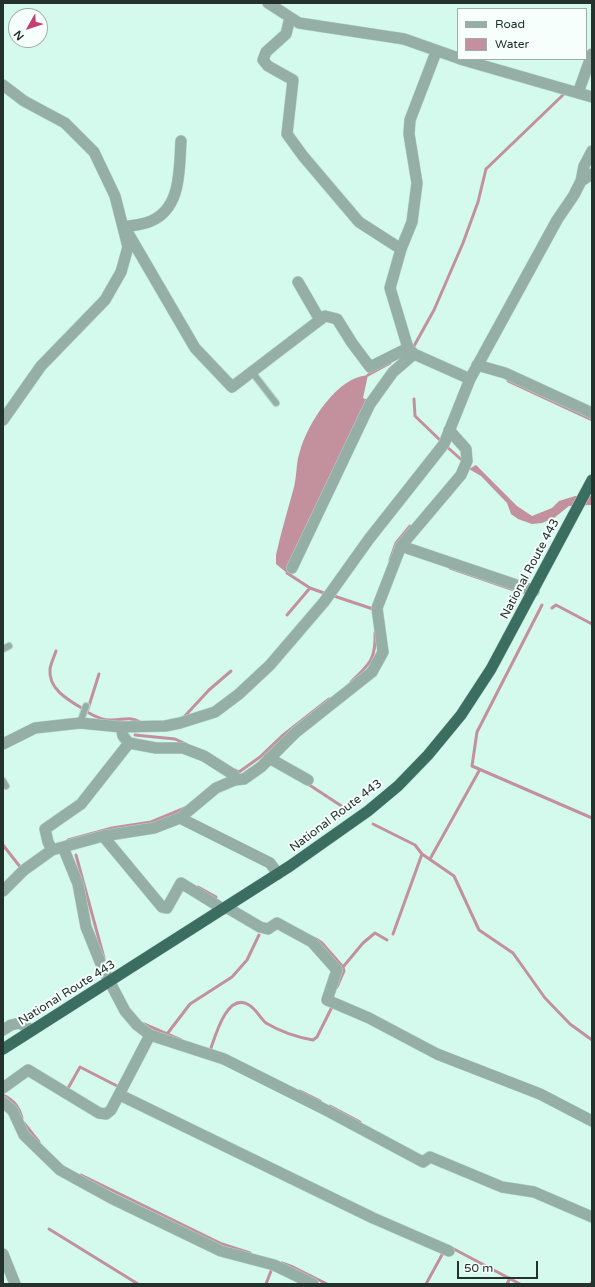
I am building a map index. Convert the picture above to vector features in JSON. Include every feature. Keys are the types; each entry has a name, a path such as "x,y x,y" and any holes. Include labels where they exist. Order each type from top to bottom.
{"highway":[{"name":"National Route 443","path":"3,1049 278,874 368,811 398,786 428,755 461,714 491,669 592,480"}],"street":[{"path":"268,3 299,23 404,40 457,58"},
{"path":"290,18 286,34 266,52 263,60 268,66 293,80 288,134 303,156 359,222 401,249"},
{"path":"411,351 390,288 401,249 412,222 417,183 409,134 410,120 436,52"},
{"path":"578,93 592,54"},
{"path":"462,60 592,97"},
{"path":"3,85 24,101 65,123 94,152 115,196 128,247 126,260 121,272 105,300 41,366 3,420"},
{"path":"124,227 150,222 160,216 170,204 178,185 181,141"},
{"path":"3,744 35,728 82,719 121,727 165,726 180,723 215,712 239,694 270,665 324,602 369,539 444,444 470,378 557,220 574,195 581,180 584,166 592,151"},
{"path":"581,180 592,174"},
{"path":"124,227 195,348 232,387 325,316 337,319 352,344 370,367 411,351 470,378"},
{"path":"298,282 320,320"},
{"path":"292,568 370,404 393,372 411,351"},
{"path":"477,365 505,373 592,413"},
{"path":"3,891 24,870 58,848 103,836 154,828 180,818 216,788 235,780 244,779 295,733 372,672 383,652 377,608 401,546 461,475 467,461 466,449 449,430"},
{"path":"401,546 534,591"},
{"path":"121,727 123,736 129,743 156,748 183,748 204,756 234,775 235,780"},
{"path":"129,743 81,804 45,829 48,842 58,848 78,884 86,927 108,982 136,1025 150,1035 224,1059 322,1108 423,1162 430,1157 502,1187 534,1192 592,1217"},
{"path":"269,758 308,780"},
{"path":"180,818 270,863 278,874"},
{"path":"103,836 162,907 167,908 181,883 260,927 268,930 277,923 312,942 337,970 327,1000 369,1018 437,1054 540,1094 592,1121"},
{"path":"3,1030 11,1025 20,1023 31,1030"},
{"path":"3,1088 28,1070 99,1113 106,1114 111,1110 120,1095 150,1035"},
{"path":"120,1095 373,1218 449,1251"},
{"path":"3,1102 13,1111 24,1135 60,1170 111,1198 221,1251 274,1265 314,1284"},
{"path":"3,1254 15,1284"}],"lane":[{"path":"252,372 276,403"},
{"path":"82,719 86,706"}],"water":[{"path":"368,375 363,398 368,400 287,573 276,564 276,555 294,487 298,460 304,440 325,403 345,384 357,378"},
{"path":"476,465 517,506 532,516 552,508 559,501 575,496 592,496 592,505 569,506 554,518 542,523 532,524 518,519 511,514 507,503 481,476 469,469"}],"waterway":[{"path":"414,346 434,310 463,243 478,202 486,169 564,94"},
{"path":"368,375 390,363"},
{"path":"508,381 592,420"},
{"path":"414,399 415,416 442,442"},
{"path":"446,446 464,462"},
{"path":"390,560 396,543 410,526"},
{"path":"450,568 517,591"},
{"path":"287,573 310,588 324,593"},
{"path":"287,615 310,588"},
{"path":"334,596 373,609"},
{"path":"542,605 477,732 472,766 592,818"},
{"path":"552,608 556,605 592,624"},
{"path":"351,682 363,670 373,655 375,633"},
{"path":"56,651 50,669 50,676 53,683 61,694 85,710"},
{"path":"183,718 209,690 231,671"},
{"path":"99,674 87,712 105,720 129,719 140,722"},
{"path":"235,770 239,772 260,757 282,736 329,699"},
{"path":"135,735 175,739 186,744"},
{"path":"430,859 479,771"},
{"path":"308,784 346,809"},
{"path":"68,840 112,828 151,822 185,808"},
{"path":"373,824 415,845 422,854 454,876 479,930 513,953 545,998 570,1024 592,1040"},
{"path":"3,845 21,868"},
{"path":"393,934 422,854"},
{"path":"76,855 104,958"},
{"path":"198,887 216,897"},
{"path":"337,987 344,971 343,967 363,943 375,933 387,940"},
{"path":"167,1034 190,1004 232,977 247,960 259,935"},
{"path":"316,939 322,943 343,967"},
{"path":"210,1051 223,1018 234,1004 241,1002 249,1005 266,1023 289,1034 313,1040 317,1037 333,1005"},
{"path":"144,1024 181,1040"},
{"path":"67,1090 80,1067 119,1087"},
{"path":"300,1091 320,1101"},
{"path":"3,1095 16,1104 22,1118"},
{"path":"330,1106 360,1122"},
{"path":"24,1123 39,1142"},
{"path":"81,1175 222,1244 250,1253"},
{"path":"49,1229 138,1284"},
{"path":"452,1248 520,1284"},
{"path":"426,1284 443,1253"},
{"path":"282,1263 327,1284"},
{"path":"266,1284 271,1271"},
{"path":"507,1284 510,1278"}]}
